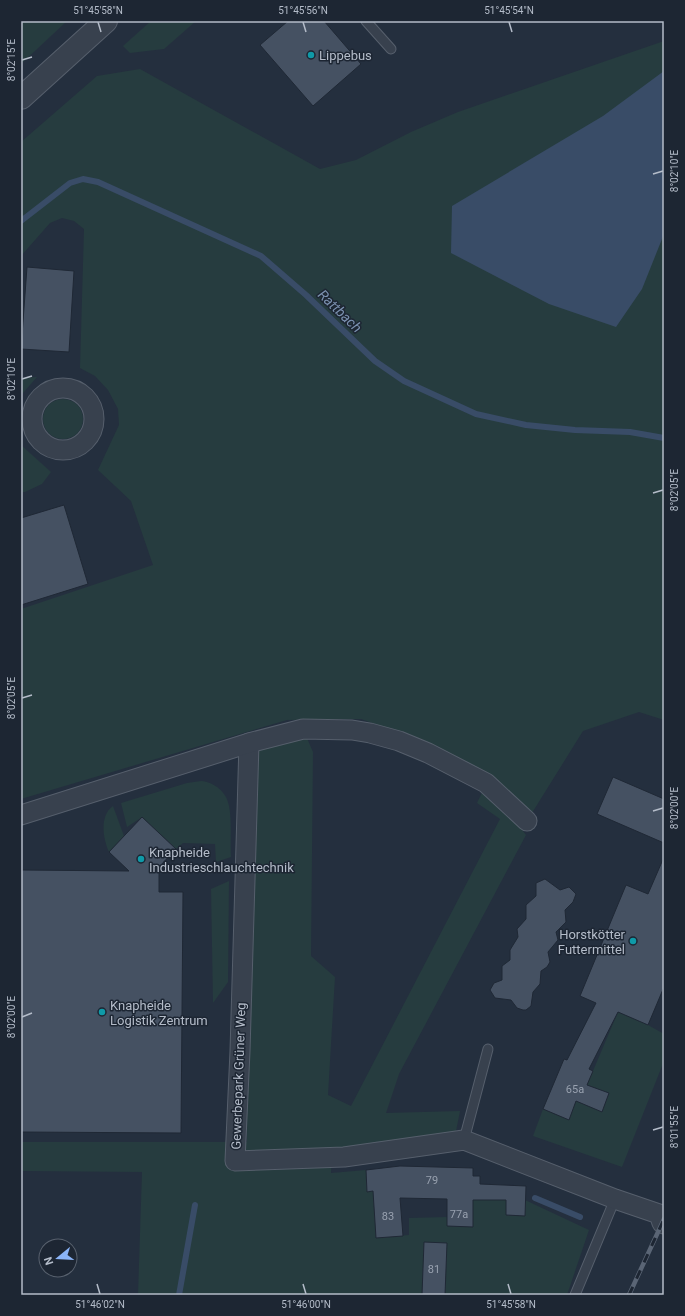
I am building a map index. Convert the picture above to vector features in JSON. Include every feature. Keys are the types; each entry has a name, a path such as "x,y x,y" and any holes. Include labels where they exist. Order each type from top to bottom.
{"street":[{"path":"21,98 106,21"},
{"path":"21,815 249,743 303,729 352,730 392,739 428,753 486,783 527,821"},
{"name":"Gewerbepark Grüner Weg","path":"249,743 235,1161 344,1157 464,1140 614,1199 659,1214 663,1223"}],"lane":[{"path":"366,21 391,49"},
{"path":"464,1140 488,1049"},
{"path":"575,1295 614,1199"}],"green space":[{"path":"21,21 67,21 21,64"},
{"path":"151,21 196,21 164,49 130,53 123,46"},
{"path":"664,41 664,720 639,712 583,731 527,821 490,788 526,835 399,1074 386,1113 460,1111 454,1141 332,1148 331,1173 366,1170 367,1191 373,1191 376,1238 409,1235 409,1218 447,1217 447,1226 472,1227 473,1200 507,1199 506,1214 524,1216 525,1200 589,1230 567,1295 138,1295 142,1172 21,1171 21,1142 247,1142 249,743 303,729 313,752 311,956 335,977 328,1095 351,1106 500,819 477,803 486,784 439,747 361,719 287,720 21,799 21,609 153,565 131,501 98,470 119,425 118,409 108,390 95,376 80,368 84,229 74,221 62,218 50,223 21,256 21,142 97,76 140,69 320,169 356,160 411,132 458,112"},
{"path":"37,377 23,393 21,395 21,378"},
{"path":"67,399 74,402 80,408 83,419 82,427 74,436 67,439 59,439 52,436 44,427 43,415 46,408 55,400"},
{"path":"21,445 51,472 42,484 25,492 21,492"},
{"path":"201,781 211,783 223,792 228,801 230,812 231,857 216,862 215,844 183,843 176,849 142,817 127,827 121,803 187,783"},
{"path":"113,806 124,836 109,852 105,841 104,822 109,810"},
{"path":"229,881 228,982 213,1003 211,889"},
{"path":"618,1012 648,1025 664,1034 664,1061 622,1167 533,1136 543,1109 569,1120 576,1101 602,1112 609,1093 587,1085"}],"water":[{"path":"664,71 664,234 642,289 616,327 549,304 451,253 452,206 603,116"}],"building":[{"name":"Lippebus","path":"288,21 324,21 361,64 313,106 260,45"},
{"path":"27,267 74,271 69,352 21,349"},
{"path":"64,505 88,584 21,605 21,518"},
{"path":"613,777 664,799 664,843 597,814"},
{"name":"Knapheide Logistik Zentrum","path":"142,817 176,849 159,867 159,892 183,892 181,1133 21,1132 21,870 129,871 109,852"},
{"name":"Horstkötter Futtermittel","path":"664,857 664,987 648,1025 618,1012 589,1069 593,1071 587,1085 609,1093 602,1112 576,1101 569,1120 543,1109 564,1059 567,1060 596,1003 580,996 626,885 648,894"},
{"path":"545,879 560,890 569,887 576,894 573,902 565,910 566,922 556,932 558,940 548,952 550,962 547,967 541,971 540,984 533,992 531,1006 526,1010 523,1010 517,1008 511,1000 495,998 490,990 494,983 502,980 502,966 510,960 510,950 518,937 517,929 526,919 526,905 536,896 536,883"},
{"path":"400,1166 473,1168 473,1176 480,1176 480,1184 526,1186 525,1216 506,1215 506,1200 473,1200 473,1227 447,1226 447,1199 400,1198 403,1236 376,1238 373,1191 367,1192 366,1170"},
{"path":"424,1242 447,1243 445,1295 422,1295"}],"waterway":[{"name":"Rattbach","path":"21,221 70,183 83,179 98,182 261,256 306,295 375,361 404,381 476,414 526,425 575,430 630,432 664,438"},
{"path":"535,1198 580,1217"},
{"path":"179,1295 195,1205"}],"railway":[{"path":"629,1295 664,1219"}],"place":[{"name":"Lippebus","path":"311,55"},
{"name":"Knapheide Industrieschlauchtechnik","path":"141,859"},
{"name":"Horstkötter Futtermittel","path":"633,941"},
{"name":"Knapheide Logistik Zentrum","path":"102,1012"}]}
